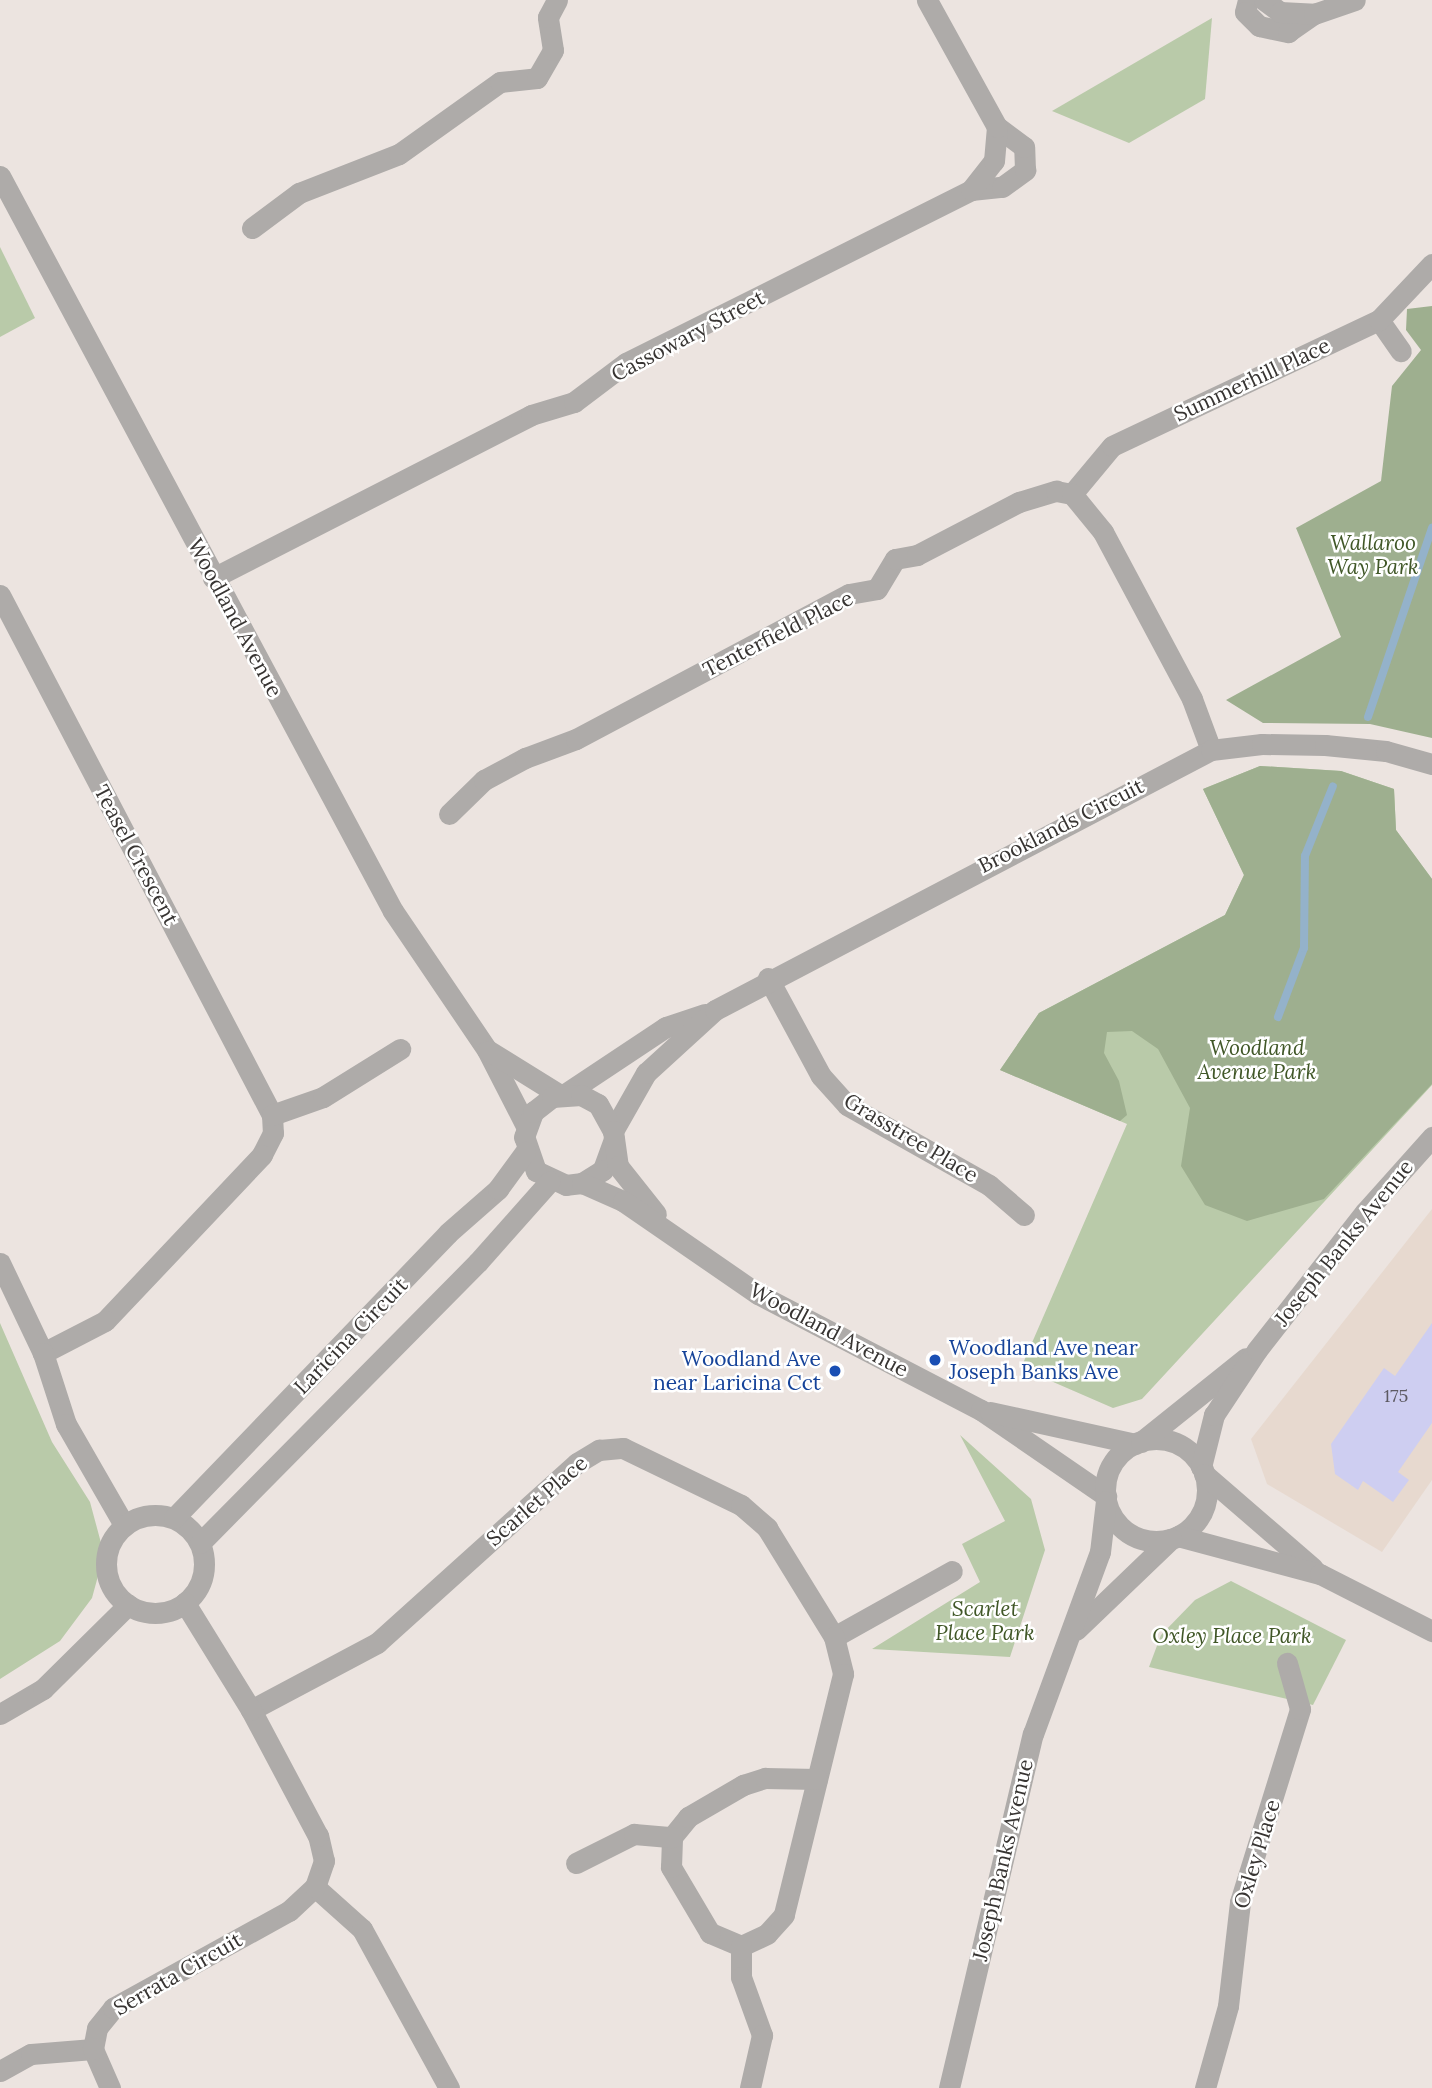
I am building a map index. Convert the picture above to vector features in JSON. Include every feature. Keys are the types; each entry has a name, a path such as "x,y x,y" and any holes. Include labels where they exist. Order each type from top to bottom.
{"street":[{"path":"252,229 299,193 399,154 500,82 537,78 553,50 548,17 557,0"},
{"path":"926,0 997,127 1024,147 1025,170 1002,187 971,190"},
{"path":"1248,0 1245,12 1259,26 1288,32 1314,14 1355,0"},
{"path":"1264,0 1280,12 1314,14"},
{"name":"Cassowary Street","path":"213,578 531,415 574,402 626,363 971,190 994,161 997,127"},
{"name":"Woodland Avenue","path":"0,176 393,911 487,1050 526,1126 526,1152"},
{"name":"Summerhill Place","path":"1072,494 1112,446 1379,320 1432,264"},
{"path":"1379,320 1401,351"},
{"name":"Tenterfield Place","path":"449,814 484,779 525,758 576,739 849,594 877,589 895,559 917,555 1019,502 1056,491 1072,494"},
{"path":"1072,494 1109,544 1192,699 1211,750"},
{"name":"Teasel Crescent","path":"0,595 272,1115"},
{"name":"Brooklands Circuit","path":"614,1135 646,1073 715,1010 768,978 1211,750 1262,744 1325,745 1386,751 1432,764"},
{"name":"Grasstree Place","path":"768,978 821,1076 848,1105 989,1185 1024,1215"},
{"name":"Brooklands Circuit","path":"563,1095 666,1027 715,1010"},
{"path":"43,1353 105,1321 262,1155 273,1133 272,1115 323,1097 400,1049"},
{"name":"Woodland Avenue","path":"487,1050 563,1095 598,1104 614,1135 618,1166 682,1243"},
{"path":"526,1126 539,1106 563,1095"},
{"path":"582,1183 603,1170 614,1135"},
{"name":"Joseph Banks Avenue","path":"1203,1470 1214,1415 1257,1350 1365,1212 1432,1137"},
{"path":"526,1152 536,1171 550,1181"},
{"name":"Laricina Circuit","path":"174,1518 449,1233 498,1189 526,1152"},
{"name":"Woodland Avenue","path":"550,1181 582,1183 623,1201 758,1294 981,1410 1106,1499"},
{"name":"Laricina Circuit","path":"200,1543 478,1262 550,1181"},
{"path":"0,1263 43,1353 66,1424 124,1525"},
{"name":"Joseph Banks Avenue","path":"1139,1443 1257,1350"},
{"name":"Woodland Avenue","path":"981,1410 1139,1443"},
{"path":"1320,1574 1176,1443 1139,1443 1112,1465 1106,1499 1127,1532 1148,1540 1174,1537 1320,1574 1432,1631"},
{"name":"Scarlet Place","path":"251,1710 377,1643 577,1463 598,1450 623,1448 741,1505 787,1554 834,1637 843,1675 783,1915 767,1934 741,1946"},
{"path":"1174,1537 1203,1510 1203,1470"},
{"name":"Joseph Banks Avenue","path":"949,2088 1032,1734 1100,1552 1106,1499"},
{"path":"150,1514 174,1518 200,1543 203,1576 185,1603 152,1613 128,1605 109,1583 105,1566 112,1539 124,1525 150,1514"},
{"name":"Joseph Banks Avenue","path":"1070,1637 1174,1537"},
{"path":"834,1637 952,1571"},
{"path":"185,1603 251,1710 318,1836 324,1861 315,1887 362,1929 449,2088"},
{"path":"0,1714 43,1689 128,1605"},
{"name":"Oxley Place","path":"1205,2088 1228,2006 1240,1902 1300,1709 1287,1663"},
{"path":"750,2088 762,2035 741,1977 741,1946 710,1933 671,1867 672,1837 688,1817 743,1786 765,1779 817,1779"},
{"path":"576,1863 634,1834 672,1837"},
{"name":"Serrata Circuit","path":"93,2049 97,2028 113,2008 289,1911 315,1887"},
{"path":"0,2071 31,2054 93,2049 110,2088"}],"shaded area":[{"path":"1432,1209 1432,1480 1382,1552 1267,1484 1251,1439"}],"green space":[{"path":"1212,18 1205,99 1129,143 1052,111"},
{"path":"0,247 35,318 0,337"},
{"name":"Wallaroo Way Park","path":"1432,306 1432,738 1370,724 1263,723 1226,700 1341,637 1296,528 1381,481 1392,386 1421,350 1406,330 1407,309"},
{"name":"Woodland Avenue Park","path":"1260,766 1341,771 1394,789 1396,830 1432,879 1432,1085 1142,1399 1113,1408 1021,1368 1127,1124 1000,1070 1039,1013 1225,915 1244,875 1203,789"},
{"name":"Woodland Avenue Park","path":"1260,766 1341,771 1394,789 1396,830 1432,879 1432,1084 1324,1199 1247,1221 1205,1205 1181,1166 1190,1108 1158,1049 1132,1031 1107,1032 1104,1053 1119,1081 1127,1115 1120,1121 1000,1070 1039,1013 1225,915 1244,875 1203,789"},
{"path":"0,1323 52,1442 90,1502 104,1554 92,1598 60,1641 0,1679"},
{"name":"Scarlet Place Park","path":"960,1435 1031,1499 1045,1550 1010,1657 872,1649 980,1582 962,1544 1005,1521"},
{"name":"Oxley Place Park","path":"1231,1581 1346,1640 1313,1705 1149,1667 1161,1635 1195,1600"}],"building":[{"path":"1432,1323 1432,1423 1398,1472 1409,1480 1393,1502 1363,1481 1358,1490 1335,1474 1331,1444 1384,1368 1395,1376"}],"waterway":[{"path":"1368,717 1432,528"},
{"path":"1278,1017 1304,948 1305,856 1333,786"}],"place":[{"name":"Woodland Ave near Joseph Banks Ave","path":"935,1360"},
{"name":"Woodland Ave near Laricina Cct","path":"835,1371"}]}
